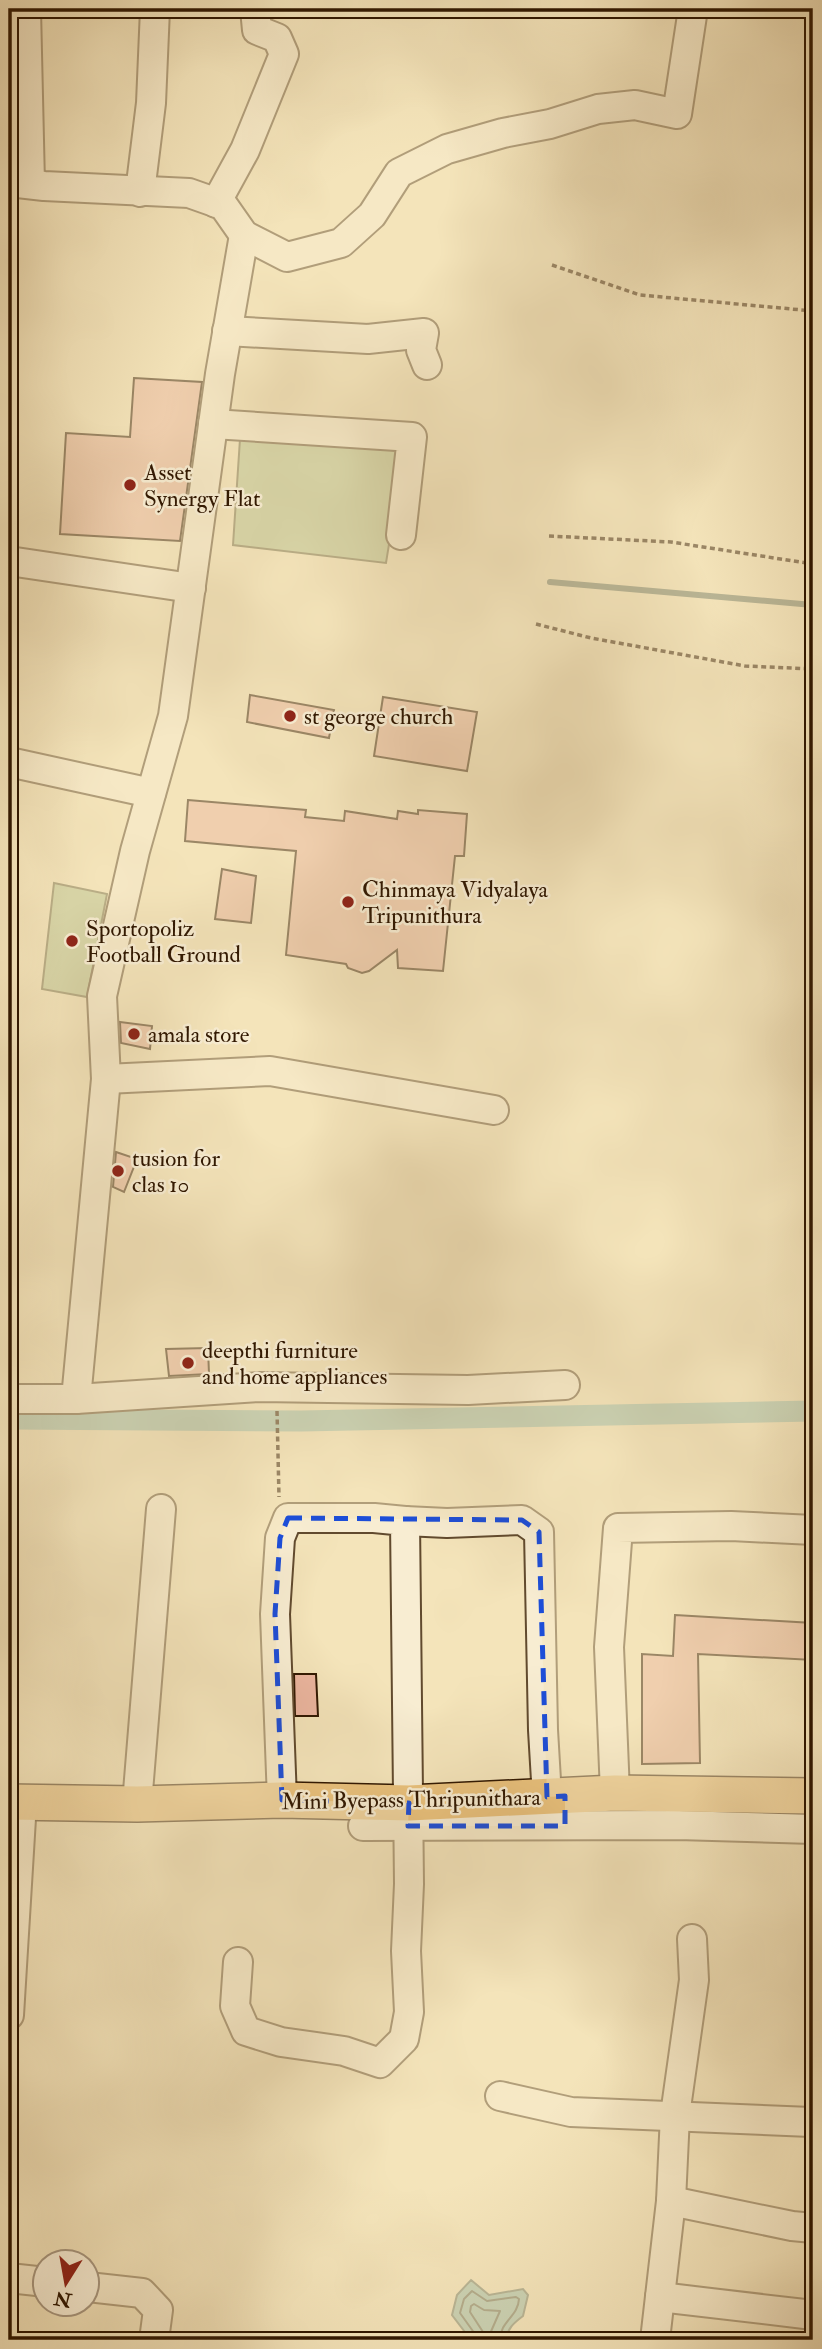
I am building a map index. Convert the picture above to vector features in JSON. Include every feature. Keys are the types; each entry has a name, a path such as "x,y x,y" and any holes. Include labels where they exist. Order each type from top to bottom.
{"main road":[{"name":"Mini Byepass Thripunithara","path":"15,1802 137,1804 282,1800 409,1815 559,1806 615,1793 813,1796"}],"street":[{"path":"26,9 20,183 189,193 223,205 244,235 287,257 341,243 372,215 399,173 447,149 503,133 550,124 598,109 635,105 677,114 693,9"},
{"path":"140,192 151,103 155,9"},
{"path":"216,203 245,150 284,54 277,38 257,30 255,9"},
{"path":"76,1399 106,1079 102,996 135,851 173,716 213,424 244,235"},
{"path":"227,331 368,339 424,333 421,350 427,365"},
{"path":"213,424 412,437 401,535"},
{"path":"9,561 191,588"},
{"path":"9,762 151,793"},
{"path":"106,1079 270,1071 494,1110"},
{"path":"9,1399 76,1399 259,1387 468,1390 565,1385"},
{"path":"137,1804 161,1510"},
{"path":"282,1800 275,1614 280,1538 288,1518 374,1518 447,1523 522,1520 539,1532 543,1730 559,1806 678,1825 813,1829"},
{"path":"238,1962 235,2006 246,2031 281,2042 344,2050 380,2063 404,2039 409,2012 406,1951 409,1815 405,1521"},
{"path":"615,1793 609,1647 618,1528 730,1527 813,1530"},
{"path":"9,2015 15,1802"},
{"path":"363,1826 409,1815"},
{"path":"655,2340 671,2202 676,2115 694,1980 692,1939"},
{"path":"500,2096 571,2112 811,2122"},
{"path":"671,2202 813,2228"},
{"path":"9,2278 32,2280"},
{"path":"102,2289 142,2293 158,2310 154,2340"},
{"path":"660,2297 813,2315"}],"path":[{"path":"552,265 640,295 813,311"},
{"path":"549,536 671,542 813,564"},
{"path":"536,624 591,638 746,666 813,669"},
{"path":"277,1401 278,1462"}],"highlighted area":[{"path":"288,1518 522,1520 539,1532 547,1797 565,1796 565,1826 408,1826 409,1803 282,1800 275,1614 280,1538"}],"green space":[{"path":"240,439 404,451 386,563 233,545"},
{"name":"Sportopoliz Football Ground","path":"54,883 107,894 87,997 42,989"}],"water":[{"path":"471,2280 489,2295 523,2289 528,2295 523,2316 510,2329 507,2340 471,2340 452,2315 457,2295"}],"building":[{"name":"Asset Synergy Flat","path":"134,378 202,382 180,541 60,534 66,433 130,437"},
{"name":"st george church","path":"250,695 334,710 329,738 247,722"},
{"path":"383,697 477,712 467,771 374,756"},
{"path":"188,800 306,810 305,817 344,821 345,811 397,819 398,811 418,814 418,810 467,814 464,856 455,856 443,971 398,968 397,950 369,971 362,973 348,968 346,964 286,955 296,851 185,841"},
{"path":"222,869 256,876 251,923 215,919"},
{"name":"amala store","path":"120,1022 152,1026 150,1049 121,1043"},
{"name":"tusion for clas 10","path":"116,1152 137,1159 124,1192 113,1187"},
{"name":"deepthi furniture and home appliances","path":"208,1348 209,1374 169,1376 166,1349"},
{"path":"675,1615 813,1623 813,1660 698,1654 700,1763 642,1764 642,1654 673,1656"},
{"path":"294,1674 316,1674 318,1716 295,1716"}],"waterway":[{"path":"550,582 813,605"},
{"path":"9,1419 301,1421 813,1411"}],"place":[{"name":"Asset Synergy Flat","path":"130,485"},
{"name":"st george church","path":"290,716"},
{"name":"Chinmaya Vidyalaya Tripunithura","path":"348,902"},
{"name":"Sportopoliz Football Ground","path":"72,941"},
{"name":"amala store","path":"134,1034"},
{"name":"tusion for clas 10","path":"118,1171"},
{"name":"deepthi furniture and home appliances","path":"188,1363"}]}
